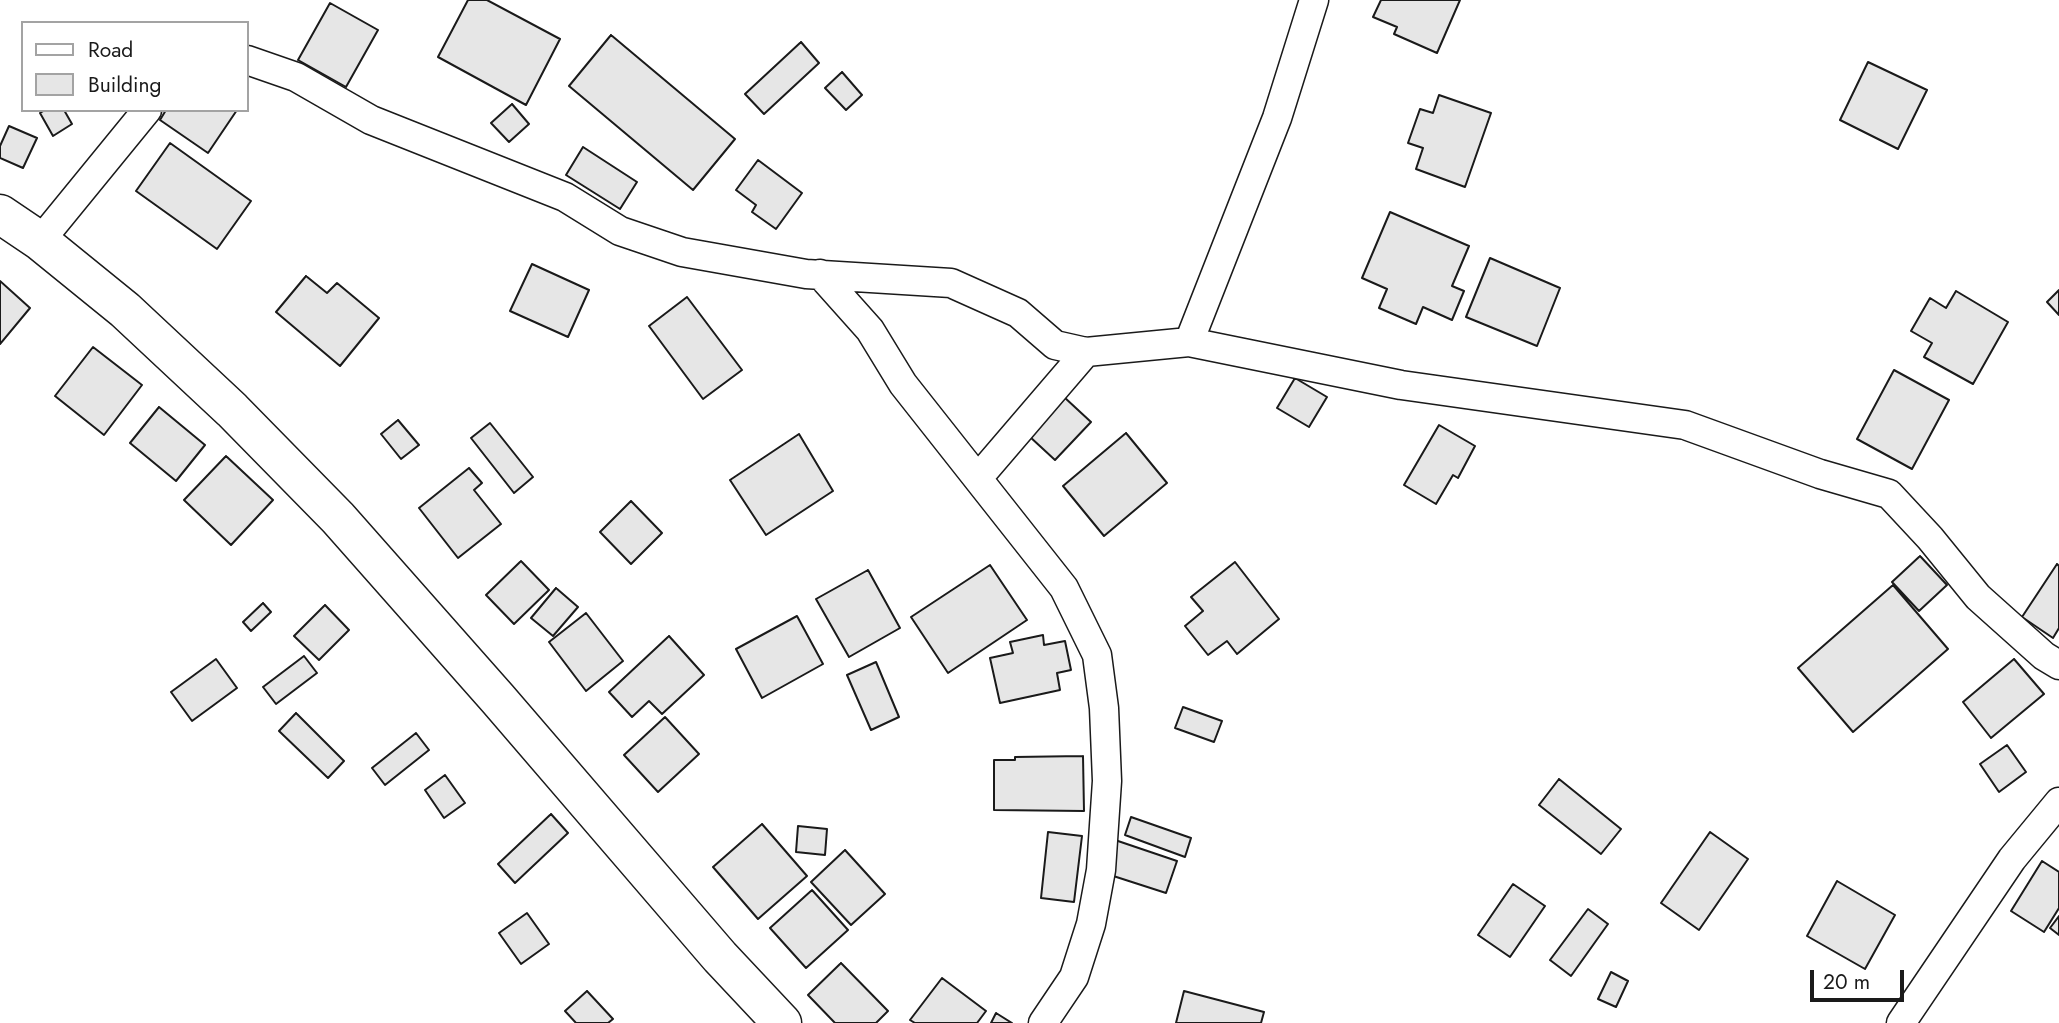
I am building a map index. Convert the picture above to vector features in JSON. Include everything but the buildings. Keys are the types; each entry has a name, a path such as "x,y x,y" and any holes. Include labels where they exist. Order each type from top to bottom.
{"street":[{"path":"1189,342 1277,118 1314,0"},
{"path":"248,60 296,77 371,120 565,197 620,231 682,252 806,274 951,282 1018,313 1055,345 1086,352 1189,342 1401,385 1685,425 1820,474 1889,495 1930,538 1978,597 2044,656 2059,665"},
{"path":"40,240 145,112"},
{"path":"0,214 40,240 125,310 232,410 338,517 719,957 782,1023"},
{"path":"820,274 870,330 904,384 1064,588 1097,655 1104,708 1107,781 1101,870 1091,924 1074,977 1043,1023"},
{"path":"978,478 1086,352"},
{"path":"1901,1023 2012,859 2059,802"}]}
